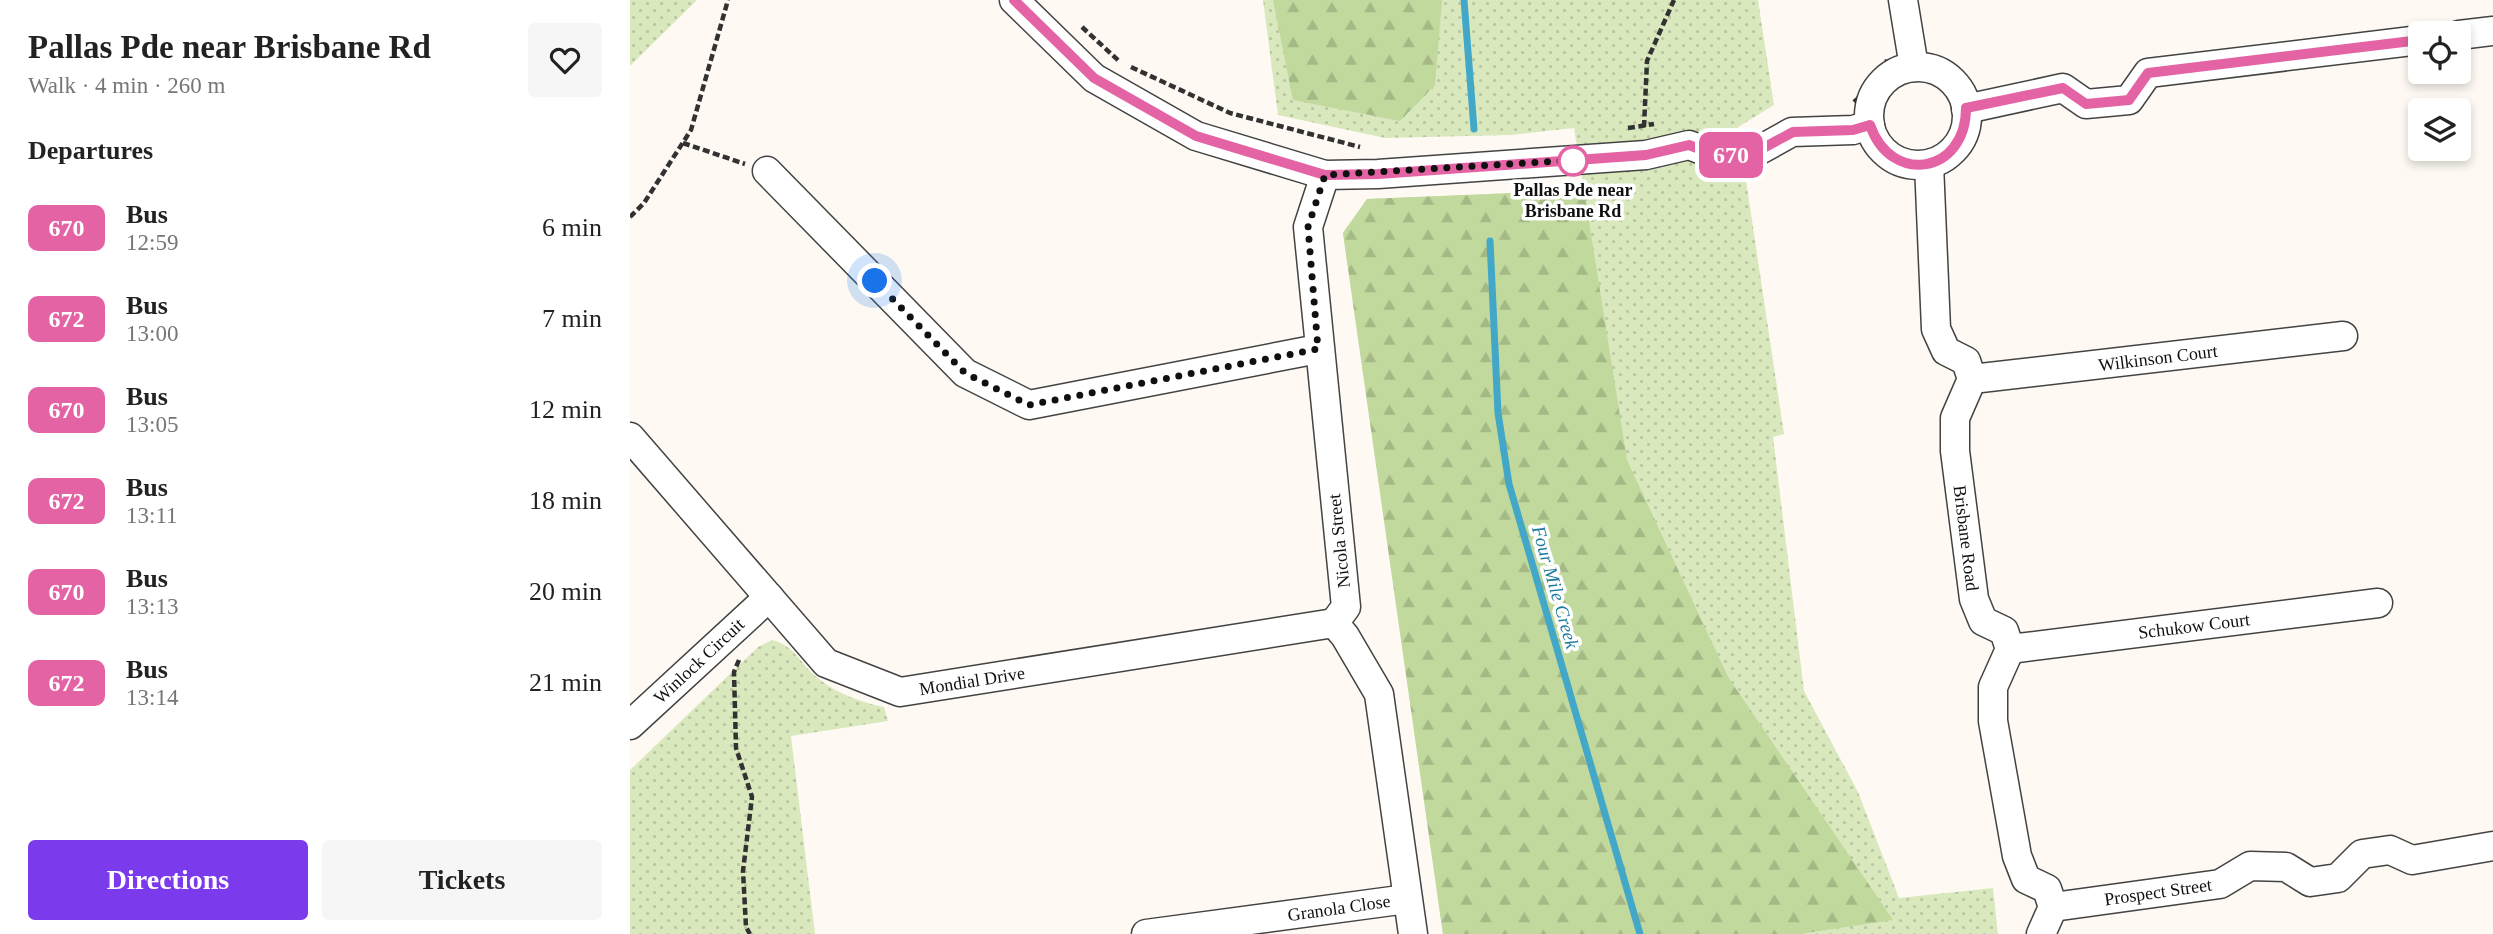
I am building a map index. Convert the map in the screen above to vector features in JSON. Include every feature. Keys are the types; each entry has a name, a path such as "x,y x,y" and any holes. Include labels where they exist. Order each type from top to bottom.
{"street":[{"path":"1014,0 1094,78 1196,136 1325,175 1378,174 1646,155 1689,145 1720,157 1756,152 1793,132 1853,130 1870,125"},
{"path":"1903,0 1912,61"},
{"path":"2471,34 2493,31"},
{"path":"1966,108 2063,88 2086,104 2129,100 2148,73 2408,41"},
{"path":"1912,61 1942,73 1954,82 1966,108 1962,138 1948,154 1928,164 1913,165 1891,156 1875,140 1870,125 1869,109 1874,93 1912,61"},
{"path":"1928,164 1936,329 1946,351 1966,361 1972,379"},
{"path":"767,171 965,373 1029,405 1318,349"},
{"name":"Nicola Street","path":"1325,175 1308,227 1318,349 1346,607 1334,622"},
{"name":"Wilkinson Court","path":"1972,379 2343,336"},
{"name":"Brisbane Road","path":"1972,379 1955,418 1955,429 1974,598 1983,621 2004,631 2010,649"},
{"name":"Mondial Drive","path":"630,437 826,663 900,692 1334,622"},
{"name":"Winlock Circuit","path":"630,725 769,597"},
{"name":"Schukow Court","path":"2010,649 2378,603"},
{"path":"1334,622 1379,694 1413,934"},
{"path":"2010,649 1993,687 1993,721 2017,856 2026,878 2047,889 2053,907 2041,934"},
{"name":"Prospect Street","path":"2053,907 2220,884 2249,866 2286,867 2310,883 2338,878 2362,853 2390,849 2412,860 2493,846"},
{"name":"Granola Close","path":"1146,934 1407,899"}],"path":[{"path":"630,218 645,203 691,130 728,0"},
{"path":"1646,155 1644,126 1647,61 1674,0"},
{"path":"1072,18 1120,62 1230,113 1362,148"},
{"path":"1842,105 1853,103 1873,85 1887,59 1912,61"},
{"path":"1617,130 1657,124"},
{"path":"682,143 767,171"},
{"path":"745,647 734,672 736,748 752,797 743,871 746,927 750,934"}],"green space":[{"path":"630,0 697,0 630,66"},
{"path":"1263,0 1758,0 1774,105 1738,127 1784,434 1773,437 1804,691 1858,792 1899,898 1993,888 1998,934 1443,934 1343,233 1367,199 1584,190 1574,128 1511,135 1385,138 1278,115"},
{"path":"1273,0 1442,0 1435,85 1400,121 1293,100"},
{"path":"1584,190 1627,460 1728,677 1893,920 1800,934 1443,934 1343,233 1367,199"},
{"path":"772,640 791,650 814,675 829,686 856,699 884,707 888,721 791,736 815,934 630,934 630,770 758,647"}],"waterway":[{"name":"Four Mile Creek","path":"1464,0 1474,129"},
{"name":"Four Mile Creek","path":"1490,241 1498,413 1509,484 1640,934"}],"bus line":[{"name":"670","path":"1014,0 1094,78 1196,136 1325,175 1378,174 1646,155 1689,145 1720,157 1756,152 1793,132 1853,130 1870,125 1875,140 1884,152 1898,161 1913,165 1928,164 1942,159 1954,150 1962,138 1966,108 2063,88 2086,104 2129,100 2148,73 2408,41"}],"place":[{"name":"Pallas Pde near Brisbane Rd","path":"1573,161"}],"route":[{"path":"875,281 965,373 1029,405 1318,349 1308,227 1325,175 1378,174 1578,160 1573,161"}]}
